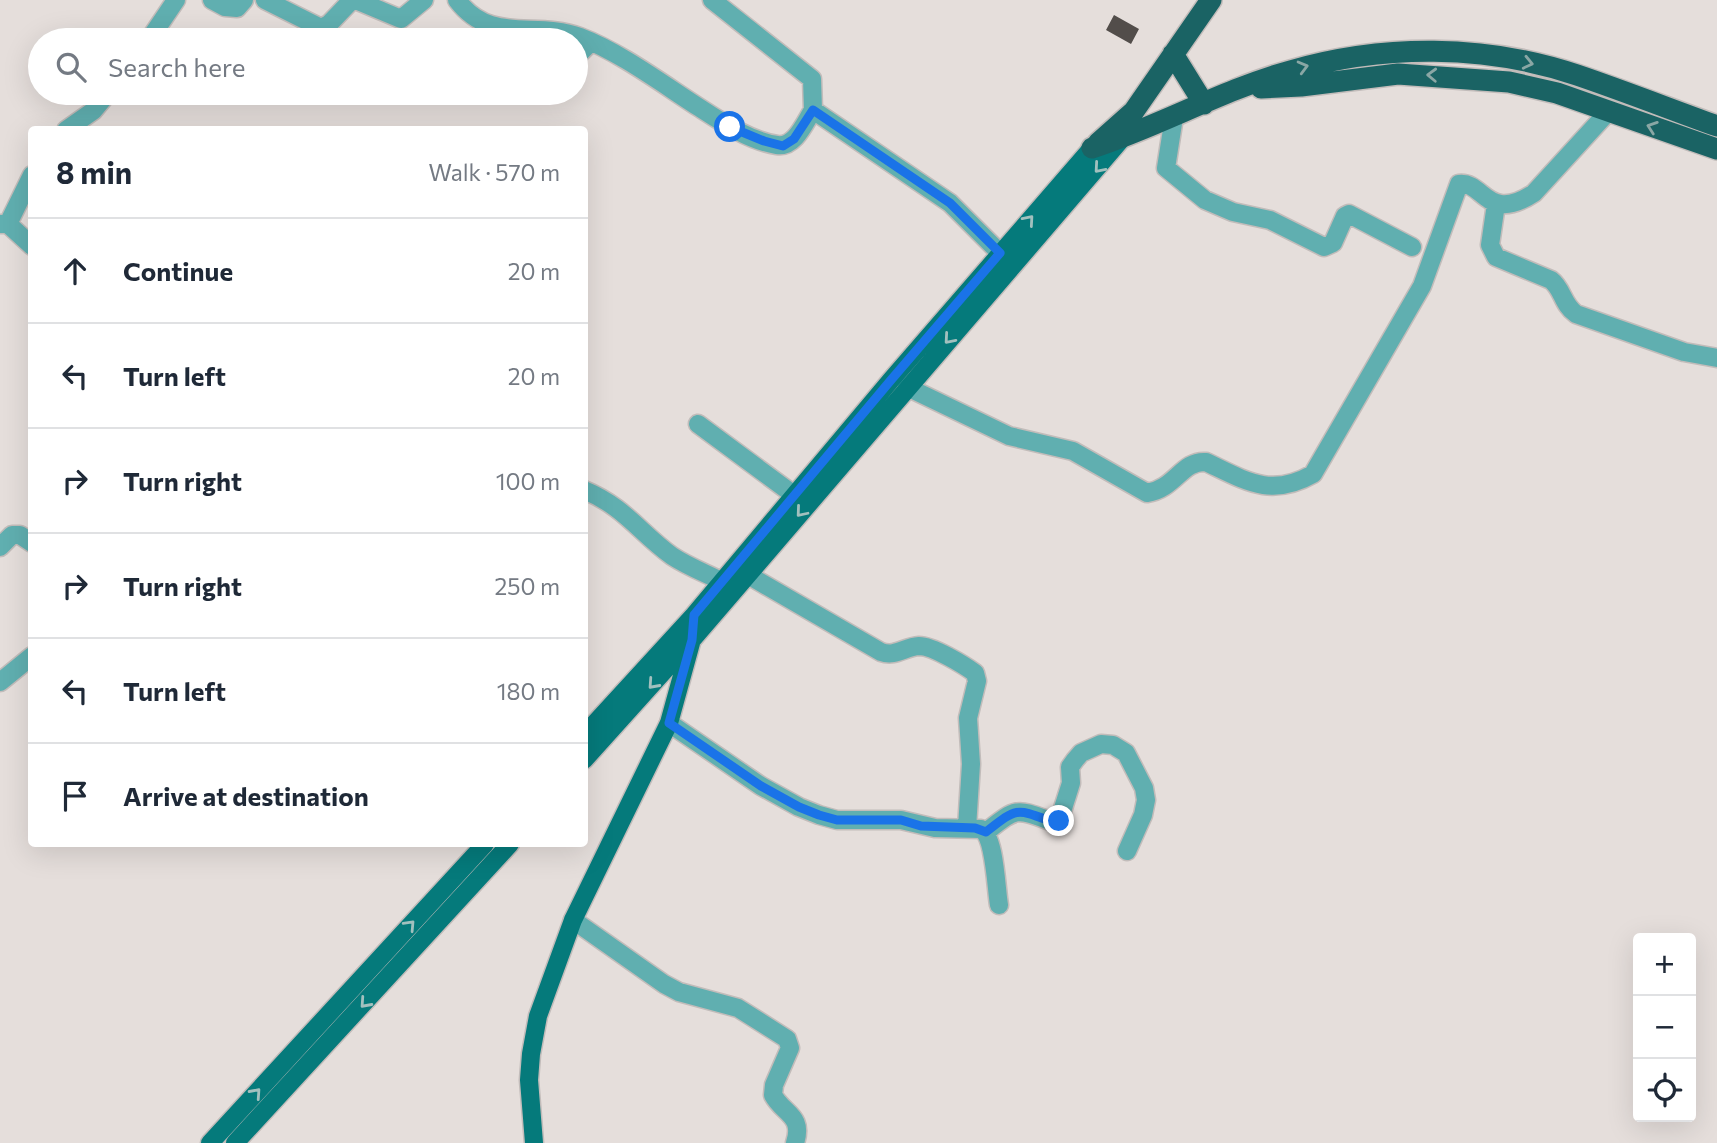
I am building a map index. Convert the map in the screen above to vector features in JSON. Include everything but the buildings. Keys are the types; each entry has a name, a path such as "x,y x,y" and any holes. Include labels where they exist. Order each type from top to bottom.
{"highway":[{"path":"1092,148 1134,111 1211,0"},
{"path":"1092,148 1288,71 1334,59 1396,51 1447,51 1504,58 1576,74 1717,126"},
{"path":"1173,54 1205,103"},
{"path":"1238,89 1301,86 1398,74 1509,82 1557,93 1717,149"}],"main road":[{"path":"588,756 692,640 907,387 1125,137 1134,111"},
{"path":"588,731 694,615 1092,148"},
{"path":"534,1143 530,1101 531,1054 538,1016 573,920 669,723 692,640 694,615"},
{"path":"210,1143 482,847"},
{"path":"235,1143 507,847"}],"street":[{"path":"157,28 176,0"},
{"path":"212,0 230,9 237,8 244,0"},
{"path":"265,0 321,28 329,24 351,1 358,1 401,19 424,0"},
{"path":"457,0 477,20 496,28"},
{"path":"588,41 730,127 783,146 794,139 813,110 812,79 712,0"},
{"path":"588,45 591,42"},
{"path":"72,126 98,105"},
{"path":"813,110 950,203 1000,253"},
{"path":"907,387 1009,436 1073,451 1147,494 1166,488 1197,462 1206,463 1256,486 1282,486 1301,481 1313,474 1422,286 1459,184 1466,184 1496,204 1516,202 1534,193 1608,112"},
{"path":"1174,117 1166,168 1205,200 1233,212 1270,220 1324,247 1333,243 1345,216 1349,214 1412,247"},
{"path":"28,182 4,224 28,243"},
{"path":"1496,204 1490,245 1496,257 1551,280 1556,284 1565,305 1576,314 1684,352 1717,358"},
{"path":"698,424 794,495"},
{"path":"588,492 629,516 675,557 722,581"},
{"path":"0,547 12,535 20,535 28,540"},
{"path":"748,575 881,652 898,654 913,647 926,647 975,673 977,681 968,718 971,764 967,828"},
{"path":"0,682 28,659"},
{"path":"669,723 761,786 819,815 837,820 901,820 921,826 981,829 986,832 990,843 999,905"},
{"path":"986,832 1012,812 1019,811 1053,822 1059,821 1071,783 1070,767 1082,753 1101,744 1113,745 1126,753 1144,788 1146,800 1143,815 1126,851"},
{"path":"573,920 664,984 679,992 738,1008 787,1039 790,1048 774,1085 773,1095 794,1118 797,1130 794,1143"}],"route":[{"path":"730,127 783,146 794,139 813,110 950,203 1000,253 694,615 692,640 669,723 761,786 799,807 837,820 901,820 935,828 975,828 986,832 1012,812 1026,812 1053,822 1059,821"}]}
